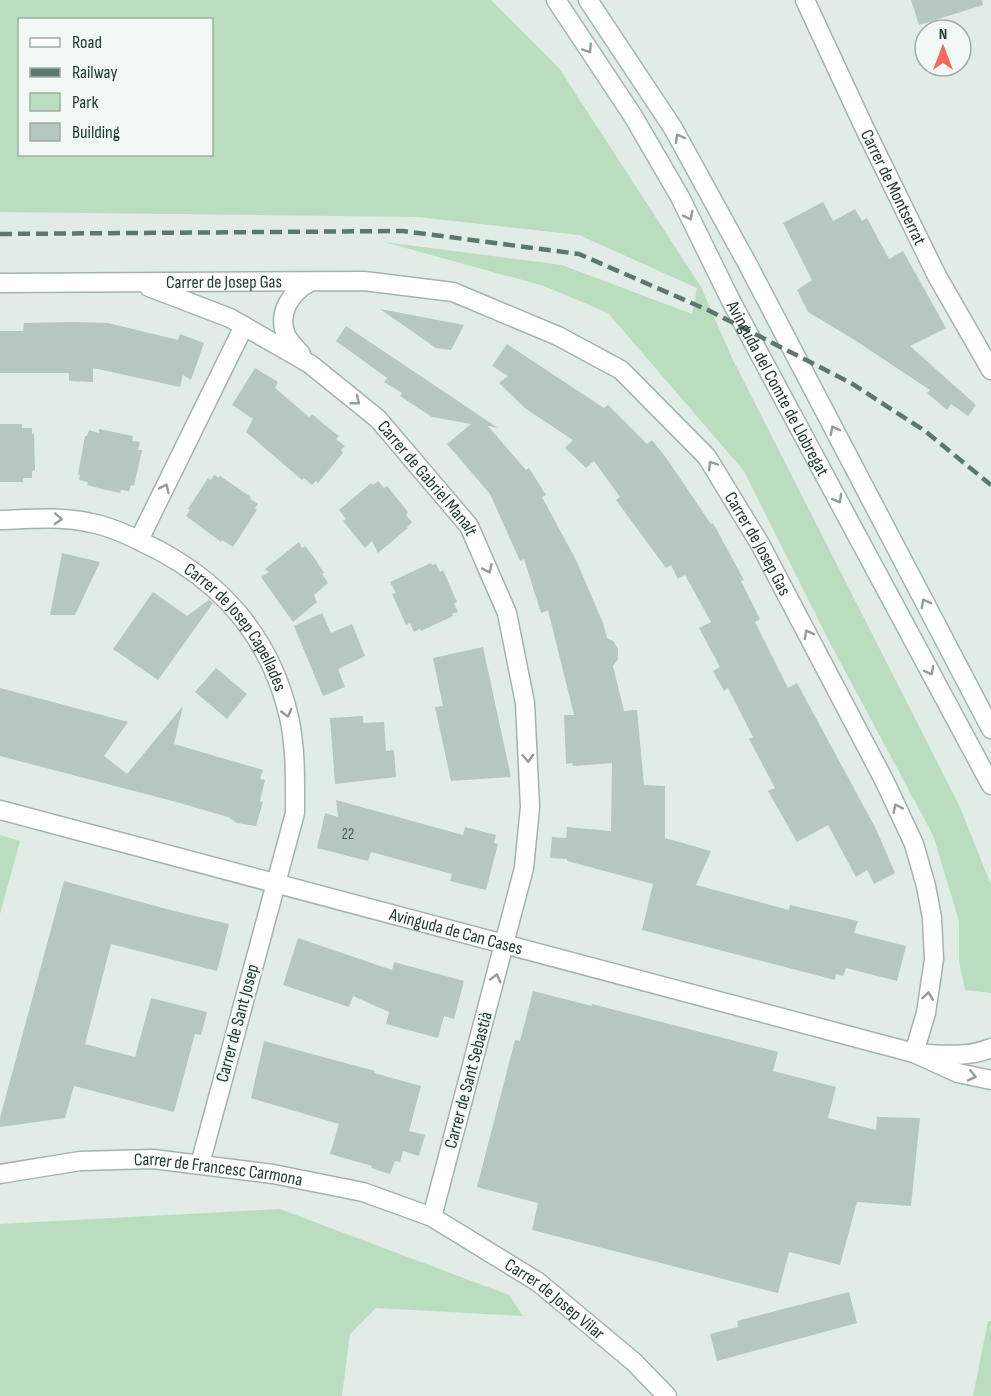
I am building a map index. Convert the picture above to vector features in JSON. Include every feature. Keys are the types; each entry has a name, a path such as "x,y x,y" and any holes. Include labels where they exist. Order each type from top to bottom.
{"street":[{"name":"Avinguda del Comte de Llobregat","path":"556,0 633,116 680,197 730,301 991,786"},
{"path":"588,0 673,128 747,263 991,729"},
{"name":"Carrer de Montserrat","path":"805,0 937,276 991,370"},
{"name":"Carrer de Josep Gas","path":"136,282 364,281 453,292 558,336 621,370 707,457 760,544 885,782 914,844 932,918 934,959 926,1013 915,1053"},
{"name":"Carrer de Gabriel Manalt","path":"0,283 136,282 230,318 310,364 378,419 469,526 507,613 525,703 530,807 524,867 505,944"},
{"name":"Carrer de Josep Gas","path":"310,282 299,288 290,299 282,318 286,336 310,364"},
{"path":"139,540 244,326"},
{"name":"Carrer de Josep Capellades","path":"0,520 50,519 92,523 139,540 180,562 220,593 241,615 270,663 289,716 295,760 295,813 275,883"},
{"name":"Avinguda de Can Cases","path":"0,810 915,1053 958,1073 991,1080"},
{"name":"Carrer de Sant Josep","path":"200,1164 275,883"},
{"name":"Carrer de Sant Sebastià","path":"432,1217 505,944"},
{"name":"Avinguda de Can Cases","path":"915,1053 952,1056 979,1053 991,1048"},
{"name":"Carrer de Francesc Carmona","path":"0,1174 80,1161 120,1158 200,1164 273,1174 363,1192 432,1217"},
{"name":"Carrer de Josep Vilar","path":"432,1217 538,1282 634,1362 667,1396"}],"green space":[{"path":"0,0 491,0 559,68 701,287 732,358 960,807 991,885 991,993 965,990 959,961 959,921 933,835 830,643 744,471 608,313 544,286 384,242 562,265 692,314 697,288 579,235 418,217 0,212"},
{"path":"0,835 20,841 0,914"},
{"path":"280,1209 509,1295 523,1316 376,1308 350,1334 342,1396 0,1396 0,1224"},
{"path":"988,1321 991,1321 991,1396 973,1396"}],"building":[{"path":"911,0 982,0 983,5 941,18 917,18"},
{"path":"823,202 833,221 855,209 862,221 867,218 889,259 903,251 946,328 910,346 976,405 968,416 951,404 947,410 927,393 930,390 808,312 797,290 812,280 783,223"},
{"path":"380,309 464,325 451,350 436,348"},
{"path":"24,323 108,323 178,340 180,334 204,343 191,380 183,375 180,387 93,368 93,382 69,381 69,373 0,373 0,331 23,331"},
{"path":"346,326 498,428 488,426 526,470 529,468 546,495 542,497 576,560 603,623 607,638 613,641 618,649 618,659 613,666 624,711 637,710 644,785 665,786 665,838 711,851 696,885 789,910 790,905 858,921 854,933 906,946 897,981 846,968 843,976 836,974 835,980 642,930 653,884 567,861 567,859 550,858 552,837 566,838 567,827 611,831 612,763 573,766 572,763 566,764 564,715 574,715 548,610 541,613 524,559 520,561 490,494 447,444 471,424 432,417 400,396 402,393 384,382 387,378 336,341"},
{"path":"507,344 604,408 608,405 647,444 652,440 667,459 711,524 713,523 744,580 741,581 760,619 755,622 788,688 797,683 876,829 895,873 874,884 867,870 856,877 828,825 797,842 768,791 775,788 749,739 753,737 728,688 724,691 713,671 720,667 699,628 711,622 685,575 678,579 671,565 666,568 616,500 620,497 594,461 586,468 565,448 573,440 526,409 499,383 508,376 492,366"},
{"path":"255,368 278,382 275,388 309,417 312,414 339,436 336,439 345,446 341,450 343,453 318,483 316,481 312,485 304,478 302,480 246,432 253,419 232,405"},
{"path":"0,424 22,424 22,428 32,428 35,470 32,471 32,478 23,478 23,482 0,482"},
{"path":"99,429 133,436 132,441 140,442 138,450 142,450 134,486 131,485 129,491 121,490 120,493 87,485 88,482 79,480 80,475 78,474 85,436 89,430 99,433"},
{"path":"214,475 219,478 220,476 258,504 255,508 257,510 233,547 222,540 221,542 186,516 208,478 211,480"},
{"path":"378,481 384,488 387,486 408,512 406,515 412,522 378,553 372,541 365,548 343,521 346,519 339,510 371,483 373,485"},
{"path":"299,542 302,548 305,546 315,559 328,583 314,595 317,602 293,622 261,577 269,572 265,569"},
{"path":"62,553 100,562 75,615 50,615"},
{"path":"431,563 436,564 440,572 443,570 457,602 454,603 458,612 421,631 420,629 414,632 410,623 406,625 392,594 396,593 390,582"},
{"path":"153,592 187,616 209,600 213,603 158,680 113,649"},
{"path":"322,613 331,633 352,624 365,656 338,669 345,687 323,696 294,626"},
{"path":"483,647 511,777 451,781 435,707 443,706 433,658"},
{"path":"216,668 247,694 227,719 195,692"},
{"path":"0,688 128,722 104,756 127,774 183,706 174,744 263,770 260,779 265,780 260,801 263,802 256,826 237,823 228,817 180,803 0,756"},
{"path":"363,716 363,723 384,722 386,751 394,750 396,777 335,784 330,718"},
{"path":"336,800 463,835 465,827 496,835 494,843 498,844 486,890 450,881 452,874 371,852 368,861 317,848 325,813 338,817"},
{"path":"64,881 229,924 217,971 111,944 85,1044 135,1057 151,998 207,1012 201,1035 195,1034 174,1112 74,1086 65,1118 0,1127 0,1118"},
{"path":"298,938 392,970 394,962 464,981 454,1019 444,1016 438,1038 386,1024 389,1012 353,996 349,1007 283,985"},
{"path":"533,991 778,1052 773,1071 836,1087 828,1118 876,1130 877,1117 920,1118 911,1206 857,1202 840,1265 789,1252 778,1293 532,1230 538,1203 477,1187 515,1040 520,1041"},
{"path":"264,1041 421,1086 409,1131 425,1135 419,1156 403,1151 400,1162 395,1161 390,1174 371,1168 372,1166 330,1154 339,1124 251,1098"},
{"path":"849,1292 857,1323 717,1361 710,1334 738,1327 737,1321"}],"railway":[{"path":"0,234 403,231 579,254 710,311 851,383 925,431 991,485"}]}
